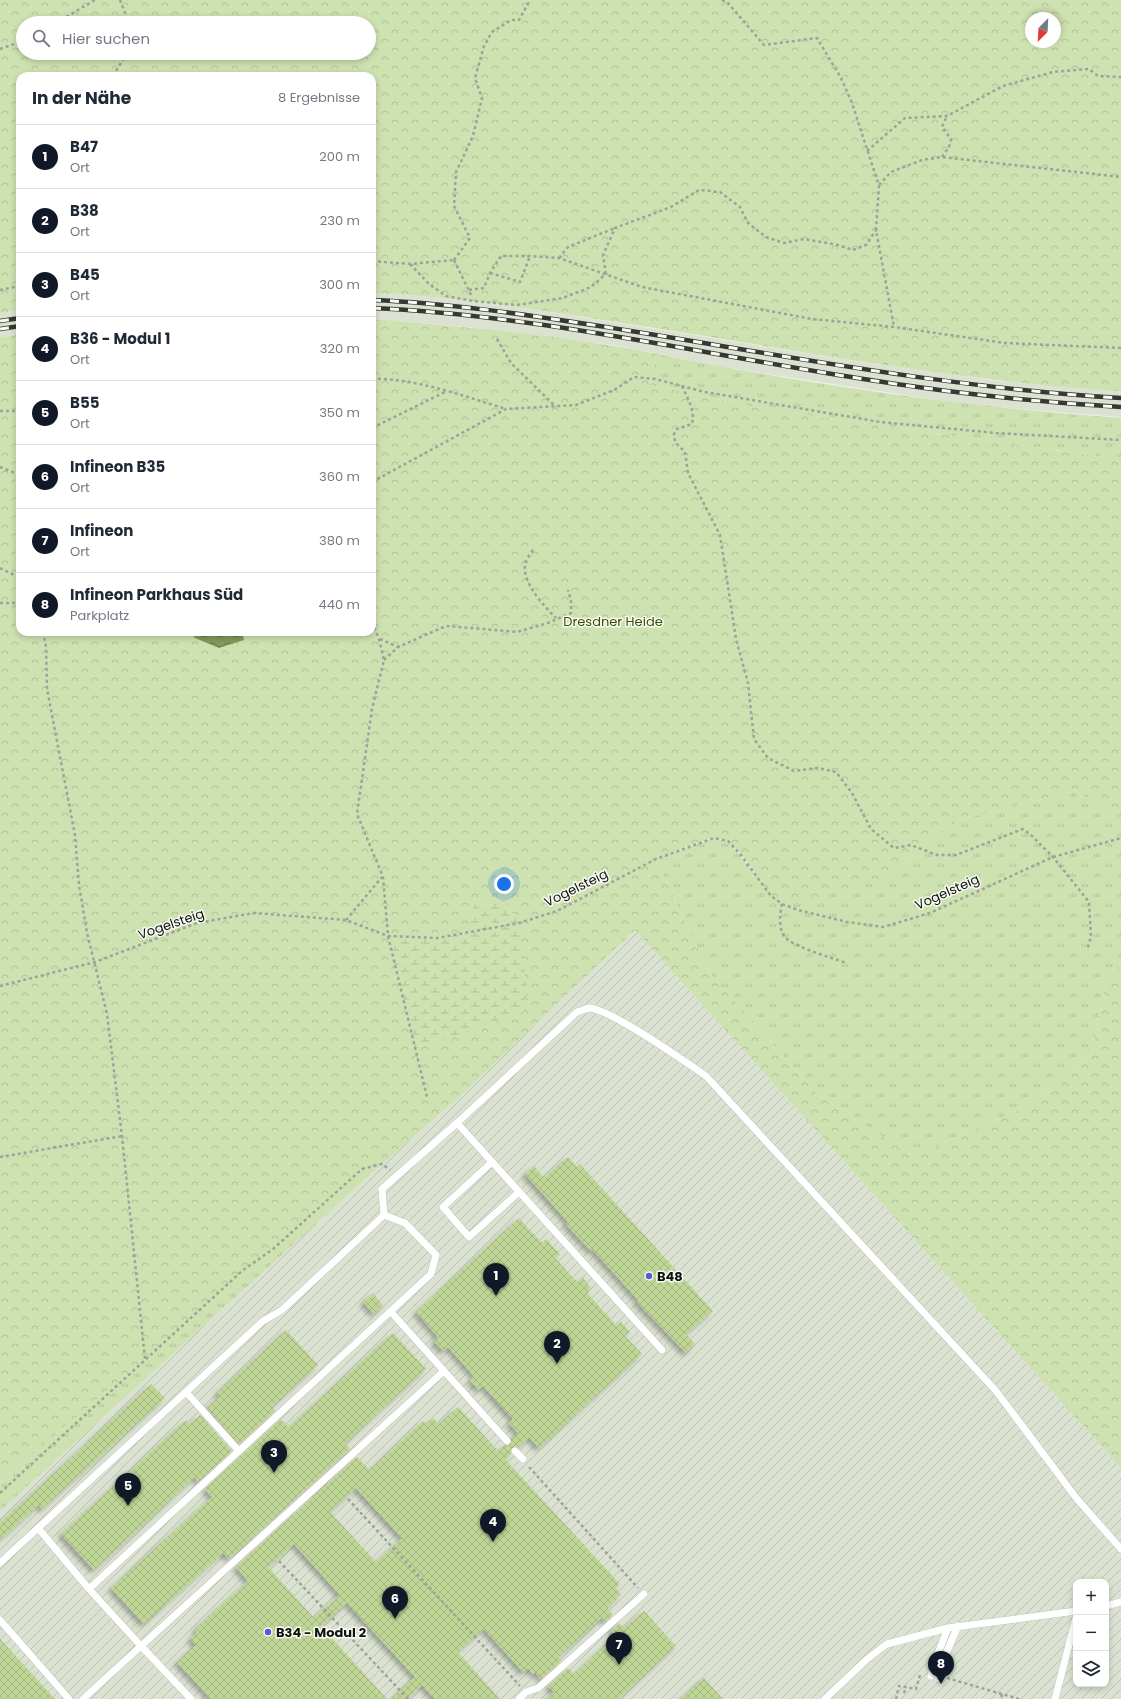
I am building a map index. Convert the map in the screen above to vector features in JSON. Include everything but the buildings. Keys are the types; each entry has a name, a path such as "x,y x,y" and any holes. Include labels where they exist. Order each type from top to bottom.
{"lane":[{"path":"384,1215 382,1189 457,1123 577,1012 589,1008 608,1014 657,1043 706,1076 985,1380 1077,1499 1121,1550"},
{"path":"457,1123 662,1350"},
{"path":"492,1162 442,1207 469,1236 519,1192"},
{"path":"89,1589 432,1274 436,1254 405,1222 384,1215"},
{"path":"0,1563 263,1321 282,1310 384,1215"},
{"path":"391,1312 507,1441"},
{"path":"83,1699 444,1371"},
{"path":"186,1392 239,1451"},
{"path":"515,1451 523,1459"},
{"path":"38,1528 89,1589 191,1699"},
{"path":"519,1699 526,1692 538,1688 644,1594"},
{"path":"1109,1605 1121,1602"},
{"path":"825,1699 867,1658 887,1644 958,1626 1073,1611"},
{"path":"0,1620 69,1699"},
{"path":"939,1662 958,1626"},
{"path":"938,1677 939,1662 948,1628"},
{"path":"1054,1699 1062,1659 1068,1648 1073,1629"}],"path":[{"path":"68,16 95,0"},
{"path":"120,0 126,16"},
{"path":"376,261 410,264 454,260 470,238 454,206 456,172 473,136 482,98 475,78 484,46 492,32 511,20 519,20 530,0"},
{"path":"722,0 728,3 764,45 817,38 841,78 852,104 879,186 876,230 894,327"},
{"path":"0,49 16,43"},
{"path":"115,72 123,60"},
{"path":"867,151 905,118 947,116 1003,86 1053,72 1089,69 1098,76 1121,77"},
{"path":"942,157 949,147 951,139 942,127 947,116"},
{"path":"879,186 891,172 922,160 942,157 1121,177"},
{"path":"559,258 568,246 671,207 699,190 720,192 740,206 748,223 760,233 766,237 784,243 804,239 838,245 853,250 866,245 876,230"},
{"path":"606,274 603,255 615,228"},
{"path":"469,290 484,288 490,273 501,256 559,258 642,287 812,319 894,327 1005,343 1121,348"},
{"path":"490,273 520,282 530,256"},
{"path":"454,260 472,297"},
{"path":"410,264 429,284 446,296 473,301 517,305 563,298 591,288 606,274"},
{"path":"0,290 16,287"},
{"path":"497,339 511,364 556,408"},
{"path":"376,379 386,378 448,391 506,409 556,408 576,405 614,390 634,377 655,379 705,392 880,422 996,433 1121,440"},
{"path":"682,386 691,404 694,416 692,424 677,429 674,434 675,442 685,452 688,473 720,535 736,639 748,683 754,738 768,758 794,771 818,768 836,772 852,793 871,829 894,848 911,846 937,854 956,855 1023,829 1053,857 1089,902 1091,937 1086,950"},
{"path":"376,426 448,391"},
{"path":"376,480 506,409"},
{"path":"0,411 16,411"},
{"path":"0,467 16,473"},
{"path":"533,550 526,562 526,577 541,603 556,618"},
{"path":"0,568 16,576"},
{"path":"384,660 398,647 446,626 517,632 548,623 556,618 566,616 571,613 571,601 568,590"},
{"path":"0,603 16,604"},
{"path":"376,632 384,660 372,709 357,814 383,877 388,936 427,1098"},
{"path":"44,636 46,648 47,688 75,835 79,885 87,933 107,1014 122,1136 145,1359"},
{"path":"379,639 398,647"},
{"name":"Vogelsteig","path":"0,986 95,962 197,923 254,914 346,920 388,936 437,938 519,923 557,911 656,859 714,838 728,841 741,855 771,896 782,904 798,910 847,922 883,927 930,913 1053,857 1121,838"},
{"path":"346,920 383,877"},
{"path":"782,904 780,914 781,927 785,937 801,947 846,963"},
{"path":"0,1157 122,1136"},
{"path":"0,1493 242,1272 273,1248 362,1169 382,1164 396,1176"},
{"path":"523,1459 644,1594"},
{"path":"348,1499 526,1692"},
{"path":"279,1561 408,1699"},
{"path":"896,1699 900,1686 916,1689 922,1670"},
{"path":"938,1677 1019,1699"},
{"path":"904,1693 906,1687"},
{"path":"1001,1697 1003,1692"}],"shaded area":[{"path":"376,293 433,297 524,308 861,362 997,381 1121,391 1121,417 971,405 723,367 614,345 469,327 376,319"},
{"path":"16,311 16,335 0,338 0,313"},
{"path":"635,930 1121,1468 1121,1699 0,1699 0,1511 382,1164 458,1098"}],"green space":[{"path":"0,0 1121,0 1121,391 992,380 865,362 521,308 462,300 376,293 376,72 16,72 16,311 0,313"},
{"name":"Dresdner Heide","path":"376,319 551,337 622,347 657,354 650,385 763,409 1104,457 1121,457 1121,813 1074,791 958,820 886,877 809,900 771,896 739,852 730,844 722,840 714,838 709,839 656,859 708,971 820,1097 914,1156 1021,1109 1091,1056 1107,978 1121,962 1121,1468 635,930 458,1098 382,1164 362,1169 273,1249 242,1272 145,1359 0,1481 0,338 16,335 16,636 193,636 195,638 243,640 242,636 376,636","holes":["467,933 414,1049 388,936 437,938"]},
{"path":"657,354 772,376 888,394 1004,408 1121,418 1121,457 1104,457 763,409 650,385"},
{"path":"1074,791 1121,813 1121,962 1107,978 1091,1056 1021,1109 914,1156 820,1097 708,971 656,859 714,838 728,841 755,874 886,877 958,820"},
{"path":"504,899 519,923 529,1010 414,1049 388,936 437,938 467,933 474,905"},
{"path":"382,1164 0,1511 0,1481 145,1359 242,1271 273,1249 362,1169"}],"water":[{"path":"193,636 243,636 244,640 219,648"}],"railway":[{"path":"376,300 430,304 518,314 927,378 1056,393 1121,398"},
{"path":"376,308 494,318 615,336 797,368 923,388 989,396 1121,407"},
{"path":"0,321 16,319"},
{"path":"0,329 16,327"}],"place":[{"name":"B48","path":"649,1276"},
{"name":"B47","path":"496,1296"},
{"name":"B38","path":"557,1364"},
{"name":"B45","path":"274,1473"},
{"name":"B55","path":"128,1506"},
{"name":"B36 - Modul 1","path":"493,1542"},
{"name":"Infineon B35","path":"395,1619"},
{"name":"B34 - Modul 2","path":"268,1632"},
{"name":"Infineon","path":"619,1665"},
{"name":"Infineon Parkhaus Süd","path":"941,1684"}]}
